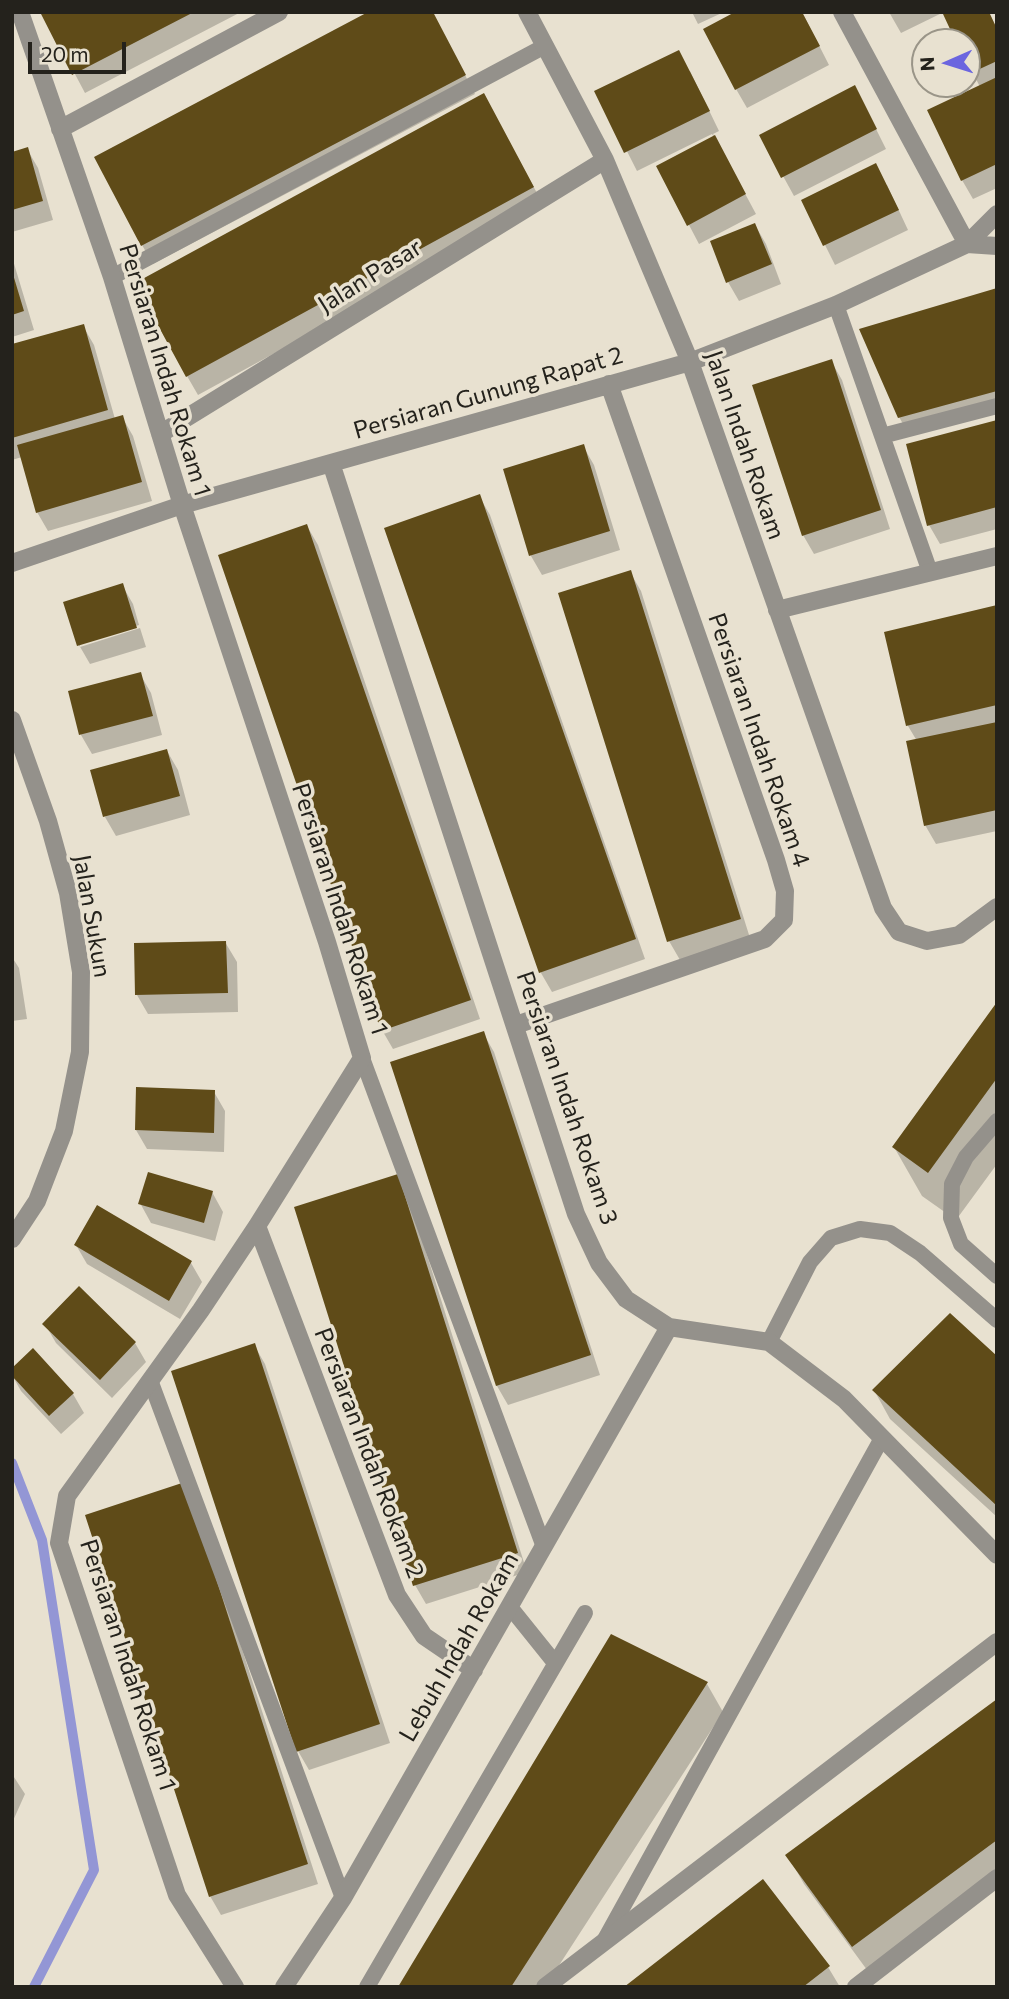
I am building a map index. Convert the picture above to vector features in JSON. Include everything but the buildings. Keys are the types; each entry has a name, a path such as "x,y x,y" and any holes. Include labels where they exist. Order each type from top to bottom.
{"street":[{"name":"Persiaran Indah Rokam 1","path":"20,12 112,277 182,505 327,942 362,1058 257,1226 67,1496 59,1542 177,1895 235,1987"},
{"path":"60,129 279,12"},
{"name":"Jalan Indah Rokam","path":"527,12 605,160 690,362 883,908 899,932 928,941 959,935 997,907"},
{"path":"842,12 967,244"},
{"name":"Jalan Pasar","path":"160,433 605,160"},
{"name":"Persiaran Gunung Rapat 2","path":"12,563 182,505 690,362 836,305 967,244 997,214"},
{"name":"Persiaran Gunung Rapat 2","path":"967,244 997,246"},
{"name":"Persiaran Indah Rokam 4","path":"516,1025 765,939 784,920 785,891 776,860 609,384"},
{"name":"Persiaran Indah Rokam 3","path":"331,463 576,1214 599,1262 626,1299 669,1327 769,1342 844,1399 997,1555"},
{"path":"777,610 997,556"},
{"name":"Jalan Sukun","path":"12,720 48,821 68,893 81,972 80,1052 64,1131 37,1201 12,1238"},
{"name":"Persiaran Indah Rokam 2","path":"257,1226 397,1595 424,1636 474,1670"},
{"name":"Lebuh Indah Rokam","path":"284,1987 343,1898 669,1327"},
{"path":"545,1987 997,1642"},
{"path":"856,1987 997,1878"}],"lane":[{"path":"112,277 545,46"},
{"path":"836,305 930,572"},
{"path":"883,436 997,406"},
{"path":"362,1058 544,1547"},
{"path":"997,1121 966,1157 952,1184 951,1218 961,1244 997,1276"},
{"path":"769,1342 810,1262 831,1238 860,1229 890,1233 920,1253 997,1320"},
{"path":"150,1380 343,1898"},
{"path":"603,1942 882,1438"},
{"path":"510,1607 555,1663"},
{"path":"367,1987 585,1613"}],"waterway":[{"path":"12,1463 42,1540 94,1870 34,1987"}]}
